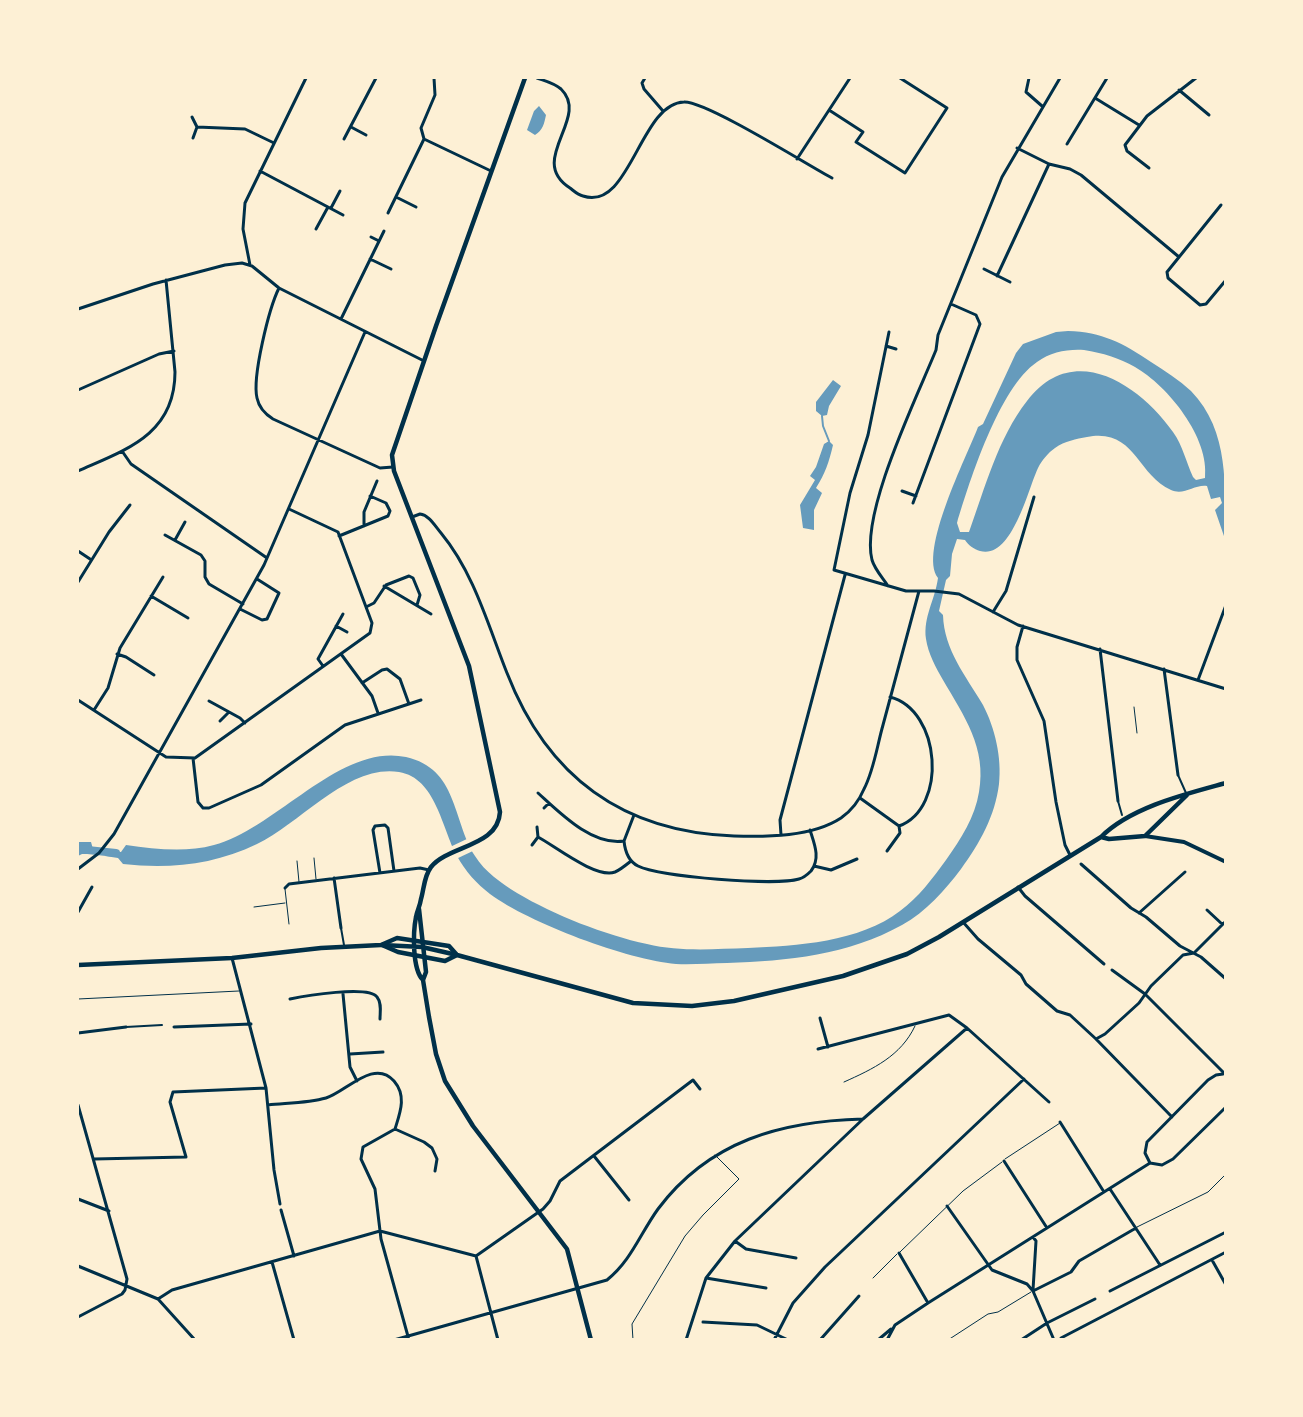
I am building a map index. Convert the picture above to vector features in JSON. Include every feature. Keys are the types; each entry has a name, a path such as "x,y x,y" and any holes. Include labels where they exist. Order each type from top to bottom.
{"main road":[{"path":"423,980 418,976 414,940 416,915 420,909 429,870 442,858 490,833 497,825 500,812 470,666 393,467 395,445 525,78"},
{"path":"78,965 232,958 344,946 381,945 415,947 457,955 617,1000 658,1006 699,1006 770,994 860,971 907,954 963,922 1070,854 1101,837 1115,824 1174,797 1187,796 1226,783"},
{"path":"1101,837 1109,839 1145,836 1187,796"},
{"path":"420,909 422,916 421,940 426,972 423,980 436,1054 448,1086 473,1126 567,1249 591,1340"},
{"path":"381,945 397,938 421,940 449,946 457,955"},
{"path":"381,945 398,952 415,953 445,961 457,955"}],"street":[{"path":"250,265 243,229 243,212 247,198 306,78"},
{"path":"344,139 376,78"},
{"path":"388,213 424,139 421,126 435,95 434,78"},
{"path":"537,78 554,84 567,98 568,112 553,159 553,167 562,183 582,196 592,198 601,196 616,186 663,111 682,101 691,102 729,120 832,178"},
{"path":"644,78 642,83 644,89 663,111"},
{"path":"797,159 850,78"},
{"path":"829,110 863,132 856,142 905,174 947,108 900,78"},
{"path":"1030,78 1026,92 1042,106"},
{"path":"889,586 875,567 871,552 871,537 877,501 937,348 938,335 986,211 1017,148 1060,78"},
{"path":"1067,144 1107,78"},
{"path":"1149,168 1127,151 1125,145 1147,116 1196,78"},
{"path":"1179,90 1209,115"},
{"path":"1095,98 1139,125"},
{"path":"192,117 198,127"},
{"path":"198,127 245,129 274,143"},
{"path":"193,138 198,127"},
{"path":"351,127 366,135"},
{"path":"424,139 491,171"},
{"path":"1017,148 1049,164 1081,175 1179,257"},
{"path":"997,276 1049,164"},
{"path":"260,171 343,215"},
{"path":"316,229 340,191"},
{"path":"396,197 416,207"},
{"path":"1222,205 1167,272 1168,278 1200,305 1206,304 1226,280"},
{"path":"341,319 384,231"},
{"path":"371,237 379,241"},
{"path":"370,259 391,269"},
{"path":"78,309 166,280 230,264 250,265 279,288 424,361"},
{"path":"984,270 1010,282"},
{"path":"78,471 122,451 150,434 167,409 175,382 174,351 166,280"},
{"path":"279,288 266,321 256,390 257,399 263,411 269,416 380,468 393,467"},
{"path":"913,503 980,324 976,315 951,304"},
{"path":"79,868 99,853 110,840 257,579 268,558 365,332"},
{"path":"889,332 868,435 850,493 834,570 845,575 906,591 947,592 970,598 1022,626 1226,689"},
{"path":"886,346 896,349"},
{"path":"78,390 159,354 174,351"},
{"path":"122,451 132,464 268,558"},
{"path":"364,526 363,514 377,481"},
{"path":"902,490 916,496"},
{"path":"339,536 386,518 390,513 386,503 370,496"},
{"path":"993,612 1006,591 1034,497"},
{"path":"78,582 90,559 130,505"},
{"path":"78,700 160,754 170,758 193,758 370,633 372,625 339,536 333,528 288,509"},
{"path":"412,517 420,514 428,517 447,541 478,595 518,701 541,739 578,781 634,815 674,827 713,835 782,834 810,830 842,818 860,798 868,778 919,591"},
{"path":"175,540 185,522"},
{"path":"165,535 202,557 205,564 205,577 210,585 243,604"},
{"path":"78,551 90,559"},
{"path":"782,834 780,821 845,575"},
{"path":"94,710 108,688 117,654 163,577"},
{"path":"366,607 374,603 384,586 412,577 420,595 417,605"},
{"path":"240,609 262,620 267,618 279,593 257,579"},
{"path":"384,586 431,614"},
{"path":"151,596 188,618"},
{"path":"1198,680 1226,605"},
{"path":"323,666 318,659 342,614"},
{"path":"336,626 346,632"},
{"path":"1022,626 1017,647 1017,660 1044,721 1056,802 1066,845 1070,854"},
{"path":"1100,649 1118,801 1122,815"},
{"path":"117,654 154,675"},
{"path":"340,654 373,698 378,713"},
{"path":"362,683 382,670 387,669 400,679 409,704"},
{"path":"1164,669 1178,775 1187,796"},
{"path":"890,697 907,703 916,714 930,740 932,763 928,790 919,811 911,821 898,826"},
{"path":"193,758 198,802 203,808 209,808 261,784 345,724 421,700"},
{"path":"210,701 245,723"},
{"path":"220,721 229,712"},
{"path":"538,793 565,818 595,835 609,842 624,841"},
{"path":"860,798 898,826 900,833 887,851"},
{"path":"544,808 549,803"},
{"path":"634,815 624,841 631,862 641,868 669,873 764,882 800,879 814,866 816,853 810,830"},
{"path":"380,873 373,830 375,826 385,825 394,871"},
{"path":"532,845 538,837 537,828"},
{"path":"1145,836 1187,843 1226,862"},
{"path":"538,837 586,866 601,872 614,873 631,862"},
{"path":"814,866 830,870 856,859"},
{"path":"1081,864 1180,946 1194,953 1226,979"},
{"path":"284,888 286,885 299,882 422,868 429,870"},
{"path":"1139,913 1185,872"},
{"path":"334,878 344,946"},
{"path":"78,912 92,887"},
{"path":"1018,887 1025,896 1104,964"},
{"path":"1096,1039 1105,1034 1139,1003 1145,994 1183,955 1194,953 1224,922 1207,910"},
{"path":"963,922 970,932 1021,975 1026,984 1057,1011 1070,1015 1096,1039 1172,1117"},
{"path":"232,958 266,1088 274,1170 280,1204"},
{"path":"1112,970 1145,994 1225,1074"},
{"path":"290,998 361,991 374,994 380,1003 380,1019"},
{"path":"343,994 350,1067 357,1081"},
{"path":"818,1049 915,1026 949,1015 967,1028 1048,1102"},
{"path":"820,1018 828,1047"},
{"path":"174,1027 250,1024"},
{"path":"78,1033 162,1025"},
{"path":"686,1340 706,1278 735,1241 863,1118 967,1028"},
{"path":"350,1054 384,1052"},
{"path":"268,1106 327,1098 357,1081 379,1072 392,1078 397,1084 402,1109 394,1129 367,1144 361,1150 361,1158 374,1189 380,1231 408,1338"},
{"path":"1150,1163 1145,1153 1145,1145 1213,1077 1225,1074"},
{"path":"158,1299 172,1290 380,1231 476,1256 538,1212 550,1201 560,1181 693,1080 700,1089"},
{"path":"774,1340 793,1303 825,1267 1024,1080"},
{"path":"94,1159 186,1157 170,1102 170,1094 173,1092 266,1088"},
{"path":"78,1105 126,1273 126,1285 119,1296 78,1318"},
{"path":"878,1340 895,1325 928,1303 1150,1163 1162,1165 1173,1159 1226,1107"},
{"path":"394,1340 408,1338 491,1312 578,1290 607,1280 629,1258 667,1198 715,1155 744,1140 774,1130 838,1119 863,1118"},
{"path":"1060,1122 1104,1192"},
{"path":"394,1129 432,1148 438,1159 435,1171"},
{"path":"594,1156 629,1200"},
{"path":"1004,1160 1047,1228"},
{"path":"1110,1189 1160,1265"},
{"path":"78,1198 109,1211"},
{"path":"947,1206 988,1266 995,1272 1027,1284 1033,1291 1050,1331 1057,1339 1226,1252"},
{"path":"281,1210 294,1256"},
{"path":"1033,1291 1071,1272 1085,1257 1136,1228"},
{"path":"1110,1291 1226,1232"},
{"path":"1033,1237 1036,1241 1033,1291"},
{"path":"735,1241 746,1249 796,1258"},
{"path":"898,1253 928,1303"},
{"path":"476,1256 498,1340"},
{"path":"1212,1260 1226,1286"},
{"path":"272,1262 294,1340"},
{"path":"78,1266 158,1299 195,1340"},
{"path":"706,1278 766,1288"},
{"path":"820,1340 858,1296"},
{"path":"1021,1340 1047,1323 1095,1299"},
{"path":"703,1322 714,1321 757,1325 788,1340"},
{"path":"887,1340 895,1325"}],"lane":[{"path":"1134,707 1138,733"},
{"path":"314,858 316,880"},
{"path":"297,861 299,882"},
{"path":"284,888 289,924"},
{"path":"254,907 286,903"},
{"path":"78,999 240,991"},
{"path":"844,1082 876,1068 907,1042 915,1026"},
{"path":"873,1278 962,1192 1004,1160 1060,1122"},
{"path":"633,1340 632,1324 681,1242 702,1215 739,1179 715,1155"},
{"path":"1136,1228 1156,1216 1208,1192 1226,1174"},
{"path":"948,1340 988,1314 998,1312 1033,1291"}],"water":[{"path":"539,106 546,115 544,124 535,135 527,130 534,111"},
{"path":"1056,332 1080,332 1112,340 1141,355 1191,391 1204,407 1213,424 1219,442 1225,480 1225,539 1215,510 1222,503 1220,497 1211,499 1207,486 1180,492 1171,490 1159,483 1125,446 1115,439 1103,436 1071,441 1059,446 1048,454 1038,468 1017,521 1001,545 991,551 980,551 971,547 965,540 957,539 952,554 950,576 946,580 939,611 943,615 947,640 957,662 983,705 991,723 997,743 999,784 994,807 986,829 968,859 934,900 919,914 902,925 881,935 839,950 772,960 676,964 656,961 606,948 529,917 485,890 460,862 430,794 412,776 399,772 380,772 361,777 325,797 274,835 224,857 191,864 157,866 123,864 118,858 105,856 110,851 121,852 126,845 181,850 214,845 238,836 333,774 357,762 381,756 406,757 423,763 435,772 445,784 468,842 479,862 488,872 531,901 597,930 659,947 723,949 807,944 847,936 866,930 884,921 913,900 941,867 967,828 979,792 981,776 977,747 966,720 940,675 926,639 926,623 938,578 934,565 934,548 939,526 955,481 978,427 983,424 1016,353 1023,344","holes":["1084,350 1117,358 1135,367 1161,387 1173,400 1194,430 1201,446 1205,463 1205,478 1196,480 1193,477 1182,448 1173,432 1159,414 1142,398 1124,385 1105,376 1084,371 1064,373 1045,383 1027,401 1017,415 993,464 969,532 960,532 957,523 978,460 998,413 1010,392 1023,375 1037,362 1059,352"]},
{"path":"833,380 841,386 829,406 827,415 822,416 816,411 816,402"},
{"path":"829,441 833,445 830,457 816,488 822,493 814,510 814,530 803,528 800,505 815,480 810,476 816,467 824,444"},
{"path":"78,842 91,842 93,849 91,854 78,856"}],"pier":[{"path":"469,838 475,850 456,859 450,847"}],"waterway":[{"path":"822,416 823,426 829,441"},
{"path":"78,849 116,853"}]}
